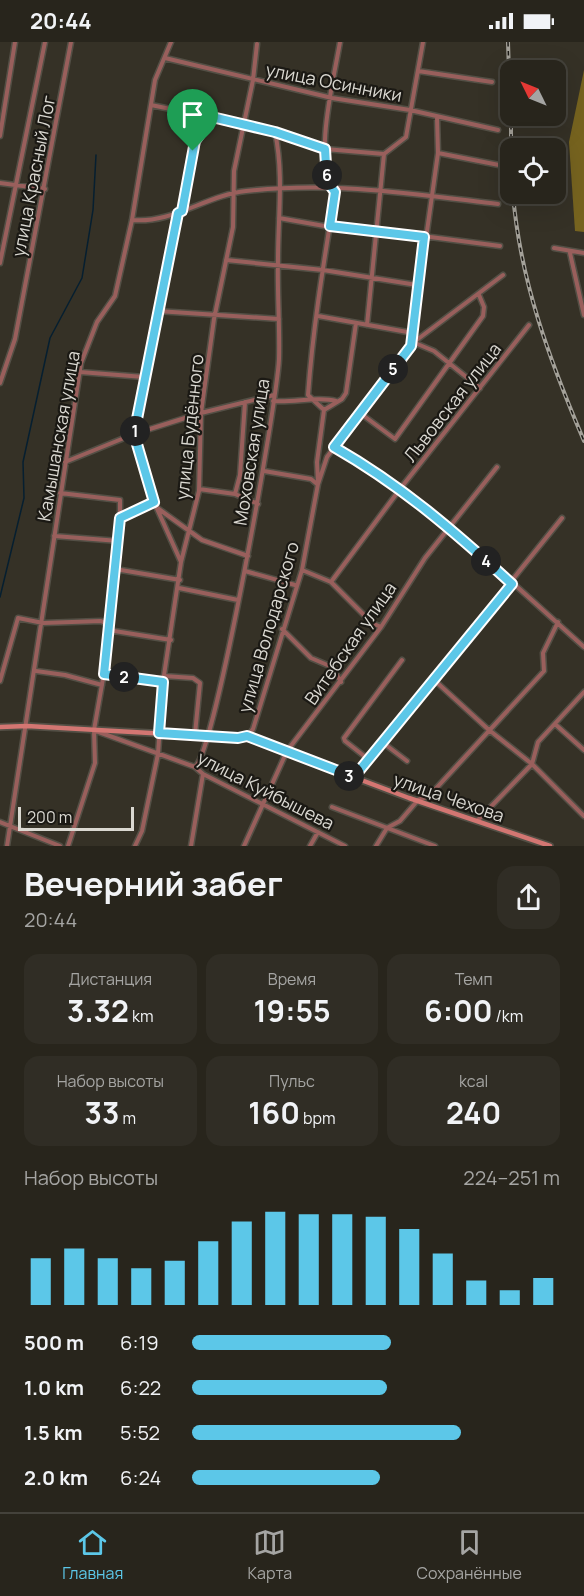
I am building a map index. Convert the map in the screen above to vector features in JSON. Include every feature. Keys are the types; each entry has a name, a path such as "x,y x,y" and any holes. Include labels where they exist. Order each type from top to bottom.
{"street":[{"path":"0,136 15,42"},
{"path":"0,263 45,42"},
{"name":"улица Красный Лог","path":"0,383 15,339 71,42"},
{"name":"Камышанская улица","path":"7,846 36,671 60,493 80,372 97,322 115,296 132,220 155,80 171,42"},
{"path":"324,410 311,401 308,395 312,332 318,316 335,192 327,181 325,149 340,42"},
{"path":"151,105 244,124 325,149 384,154 406,137 423,42"},
{"name":"улица Будённого","path":"135,846 142,831 158,754 163,682 179,588 181,562 199,489 201,413 215,314 233,227 234,171 253,80 257,44"},
{"name":"улица Осинники","path":"165,58 332,98 410,110 498,130"},
{"path":"418,71 492,82"},
{"path":"181,562 154,502 134,434 157,311 195,141 212,117"},
{"path":"437,117 438,153 417,285 412,344 451,363 480,388"},
{"name":"Моховская улица","path":"195,767 200,764 209,735 245,571 264,471 279,361 278,266 281,187 280,156 275,132"},
{"path":"438,153 499,165"},
{"path":"367,325 384,154"},
{"path":"0,183 16,187 45,189"},
{"path":"132,220 153,220 235,192 281,187 330,186 381,189 498,204"},
{"path":"279,218 500,246"},
{"path":"554,248 584,254"},
{"path":"570,253 584,315"},
{"path":"226,260 323,270 417,285"},
{"name":"улица Володарского","path":"247,736 253,729 295,585 302,570 318,484 334,447 412,344 503,275"},
{"path":"360,413 395,439 483,316 484,307 479,295"},
{"path":"157,311 279,320"},
{"path":"318,316 413,333"},
{"path":"318,484 316,462 324,410 342,399 346,393 356,323"},
{"name":"Львовская улица","path":"331,582 400,489 529,325"},
{"path":"80,372 144,378"},
{"path":"65,462 134,434 201,413 274,395"},
{"path":"273,401 324,399 336,401"},
{"path":"235,494 240,475 245,402"},
{"path":"334,447 384,476 449,527 584,646"},
{"name":"Витебская улица","path":"244,846 287,751 381,627 424,558 497,467"},
{"path":"264,471 310,479 318,484"},
{"path":"199,489 235,494 258,504"},
{"path":"60,493 120,500 104,674 94,730 95,763 68,846"},
{"path":"120,518 154,502"},
{"path":"156,507 212,546 225,547 248,556"},
{"path":"354,777 432,678 512,584 562,518"},
{"path":"54,536 118,541"},
{"path":"115,569 180,580"},
{"path":"302,570 331,582 372,623 381,627"},
{"path":"245,571 295,585"},
{"path":"179,588 238,600"},
{"path":"0,681 18,618 43,623 101,621 108,627 171,640"},
{"path":"376,846 387,828 400,821 418,800 429,796 544,671 543,653 558,622"},
{"path":"282,629 311,658 332,667 341,682"},
{"path":"369,759 344,738 402,660"},
{"path":"36,671 64,675 102,686"},
{"path":"104,674 163,682"},
{"path":"164,676 193,678 200,683 195,734"},
{"path":"432,678 489,730 532,764 584,816"},
{"path":"477,820 532,764 538,742 583,694"},
{"path":"555,724 584,750"},
{"name":"улица Куйбышева","path":"0,727 27,726 94,730 195,767 203,774 345,846"},
{"name":"улица Чехова","path":"94,730 238,738 247,736 354,777 550,846"},
{"path":"382,742 407,761"},
{"path":"191,846 190,836 203,774"},
{"path":"332,807 435,846"},
{"path":"0,822 10,824 60,846"},
{"path":"310,846 318,832"}],"shaded area":[{"path":"584,70 584,232 575,231 569,142"}],"waterway":[{"path":"0,597 24,498 23,462 50,338 82,278 93,210 96,155"}],"railway":[{"path":"508,42 509,60"},
{"path":"511,126 511,138"},
{"path":"514,204 522,258 538,320 584,441"}],"route":[{"path":"212,117 275,132 325,149 327,181 335,192 330,226 424,237 411,346 334,447 384,476 449,527 512,584 432,678 354,777 247,736 238,738 159,733 163,682 104,674 120,518 154,502 134,434 178,213 182,211 193,151 197,136 212,117"}]}
